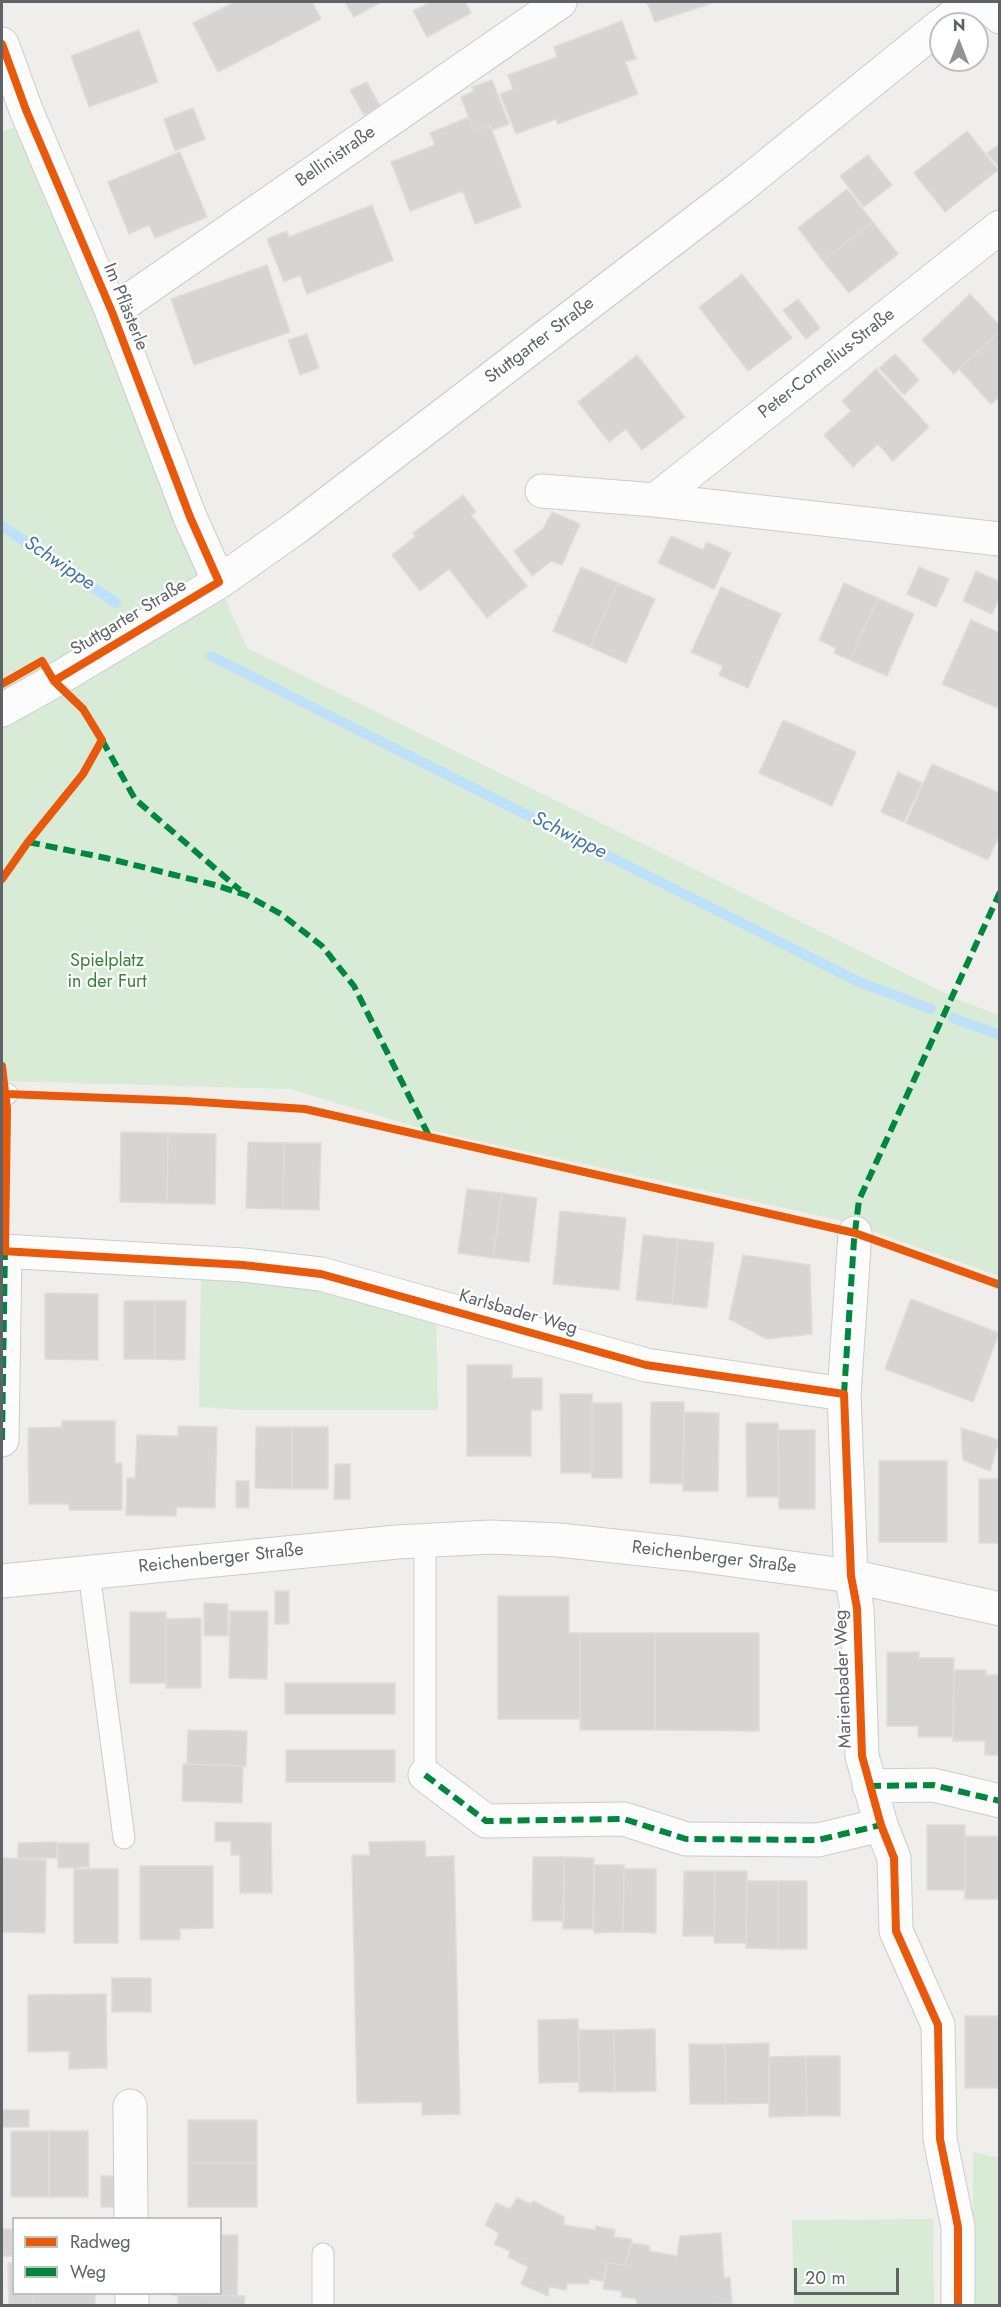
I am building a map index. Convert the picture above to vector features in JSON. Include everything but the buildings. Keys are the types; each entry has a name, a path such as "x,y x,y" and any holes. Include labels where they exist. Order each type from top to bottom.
{"street":[{"name":"Bellinistraße","path":"112,312 560,2"},
{"name":"Stuttgarter Straße","path":"958,12 971,2"},
{"path":"983,2 999,17"},
{"name":"Stuttgarter Straße","path":"2,710 219,582 297,527 732,194 929,35"},
{"name":"Im Pflästerle","path":"2,44 26,110 112,312 190,517 219,582"},
{"name":"Peter-Cornelius-Straße","path":"655,501 999,227"},
{"path":"542,491 655,501 999,539"},
{"path":"851,1576 844,1394 855,1233"},
{"name":"Karlsbader Weg","path":"2,1440 3,1251 243,1265 321,1274 646,1365 844,1394"},
{"name":"Reichenberger Straße","path":"2,1581 425,1540 491,1537 559,1540 688,1554 851,1576 999,1609"},
{"name":"Marienbader Weg","path":"851,1576 857,1608 862,1756 881,1825 894,1858 896,1931 938,2025 940,2139 958,2228 958,2306"},
{"path":"425,1775 486,1821 624,1820 686,1839 819,1840 881,1825"},
{"path":"869,1786 933,1785 999,1801"},
{"path":"130,2106 131,2217"}],"lane":[{"path":"425,1540 425,1775"},
{"path":"89,1572 124,1838"},
{"path":"323,2254 323,2306"}],"green space":[{"name":"Spielplatz in der Furt","path":"15,127 247,648 961,1001 999,1015 999,1276 843,1221 420,1128 290,1089 2,1081 2,132"},
{"path":"201,1273 281,1279 436,1316 438,1410 245,1410 199,1407"},
{"path":"973,2152 999,2158 1000,2305 973,2306"},
{"path":"933,2219 934,2305 794,2305 792,2220"}],"waterway":[{"name":"Schwippe","path":"2,526 116,603"},
{"name":"Schwippe","path":"211,656 859,982 931,1009"},
{"name":"Schwippe","path":"953,1018 1000,1035"}],"marked path":[{"path":"102,740 135,799 240,890"},
{"path":"28,842 106,858 215,885 246,895 281,914 322,946 354,986 430,1138"},
{"path":"844,1394 854,1240 859,1200 1000,892"},
{"path":"2,1440 5,1248"},
{"path":"425,1775 486,1821 624,1819 686,1839 818,1840 881,1825"},
{"path":"869,1786 933,1785 1000,1801"}],"cycle path":[{"path":"2,44 26,110 112,312 190,517 219,582 54,681"},
{"path":"2,684 42,661 54,681 83,709 102,740 83,774 28,842 2,879"},
{"path":"2,1066 7,1109 5,1251"},
{"path":"2,1090 7,1094 184,1101 305,1109 855,1233 1000,1285"},
{"path":"2,1251 243,1265 321,1274 646,1365 844,1394 851,1576 857,1608 862,1756 881,1825 894,1858 896,1931 938,2025 940,2139 958,2227 958,2306"}]}
